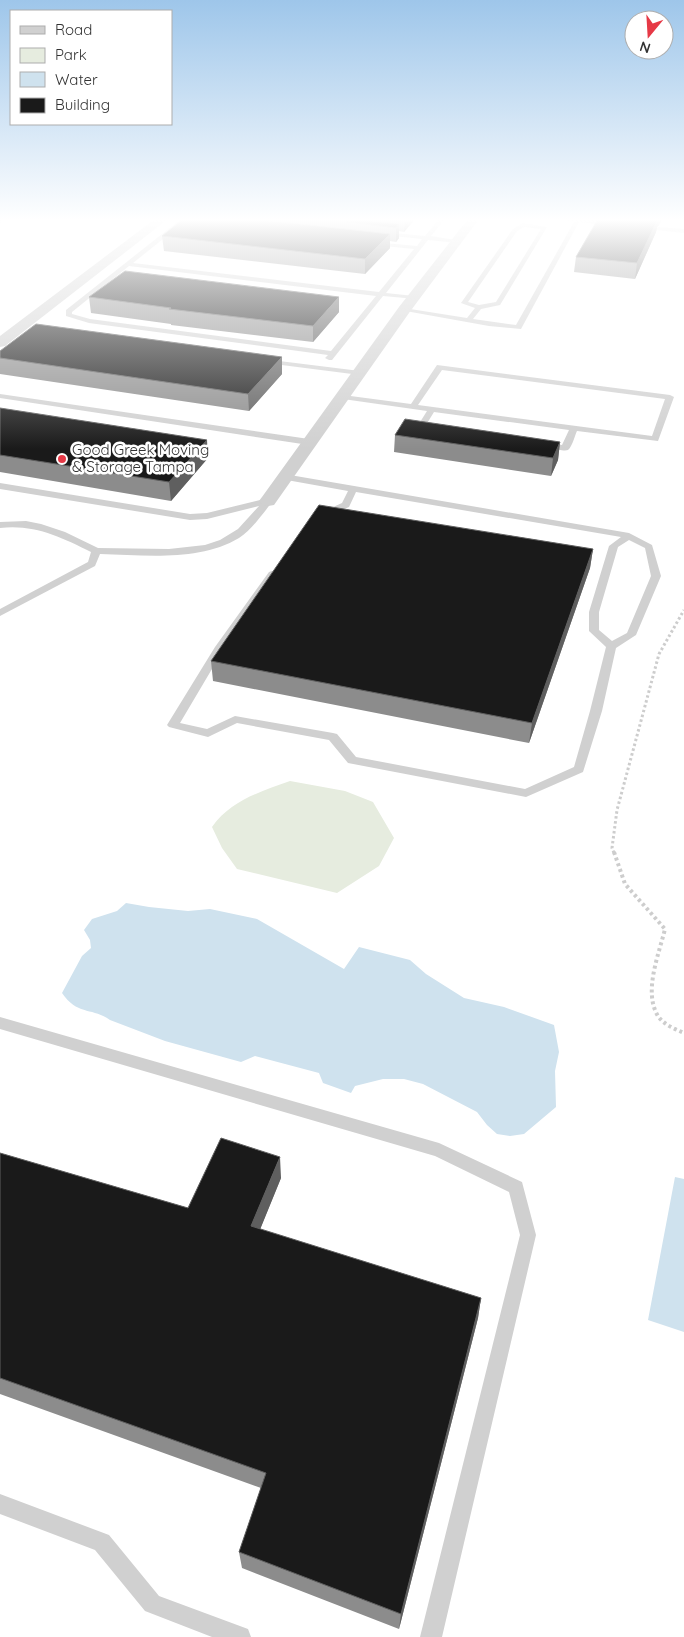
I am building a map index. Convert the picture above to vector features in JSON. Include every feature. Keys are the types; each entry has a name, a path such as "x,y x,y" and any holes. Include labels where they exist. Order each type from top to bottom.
{"street":[{"path":"0,343 63,295"},
{"path":"268,501 416,295"}],"lane":[{"path":"88,295 68,311 68,315 89,321 333,353"},
{"path":"321,368 381,295"},
{"path":"393,295 414,298"},
{"path":"469,295 464,303 479,307 498,304 503,295"},
{"path":"404,310 450,316 485,324 518,327 536,295"},
{"path":"469,320 479,307"},
{"path":"257,360 360,373"},
{"path":"343,397 654,439 670,396 440,367 413,406"},
{"path":"0,396 309,442"},
{"path":"432,409 421,427 440,430"},
{"path":"536,444 565,448 574,428"},
{"path":"284,477 629,536 649,547 656,576 631,636 611,646"},
{"path":"0,486 190,517 207,516 268,501"},
{"path":"310,519 346,505 353,489"},
{"path":"0,525 16,522 47,528 96,551 197,550 222,544 238,534 268,501"},
{"path":"611,646 594,631 594,612 614,546 629,536"},
{"path":"0,613 92,564 96,551"},
{"path":"276,567 220,648 173,725 208,733 235,719 324,736 333,738 352,760 526,793 579,769 596,711 611,646"},
{"path":"0,1023 438,1150 516,1187 528,1235 430,1637"},
{"path":"0,1504 102,1542 152,1604 240,1637"}],"path":[{"path":"684,610 659,654 617,810 612,848 625,884 665,929 652,988 653,1008 661,1022 684,1033"}],"green space":[{"path":"290,781 345,791 373,802 394,838 379,866 337,893 237,869 222,848 212,827 237,803 257,793"}],"water":[{"path":"126,903 188,911 210,909 257,919 344,969 359,947 410,960 426,974 464,998 504,1007 554,1025 559,1052 555,1071 556,1107 524,1134 510,1136 497,1134 477,1112 423,1084 404,1079 383,1079 355,1086 351,1093 323,1083 319,1073 255,1056 241,1062 165,1041 79,1008 62,993 82,956 91,948 90,940 84,930 92,919 117,911"},
{"path":"675,1177 684,1179 684,1332 648,1320"}],"building":[{"path":"91,295 326,295 339,297 313,326 169,309 171,308 89,297"},
{"path":"36,324 282,357 248,394 0,358 0,351"},
{"path":"0,408 207,440 169,482 0,455"},
{"path":"405,419 560,442 553,458 395,435"},
{"path":"319,505 593,549 532,723 211,661"},
{"path":"221,1138 280,1157 251,1226 481,1298 401,1614 239,1552 266,1473 0,1378 0,1153 188,1208"}],"place":[{"name":"Good Greek Moving & Storage Tampa","path":"62,459"}]}
